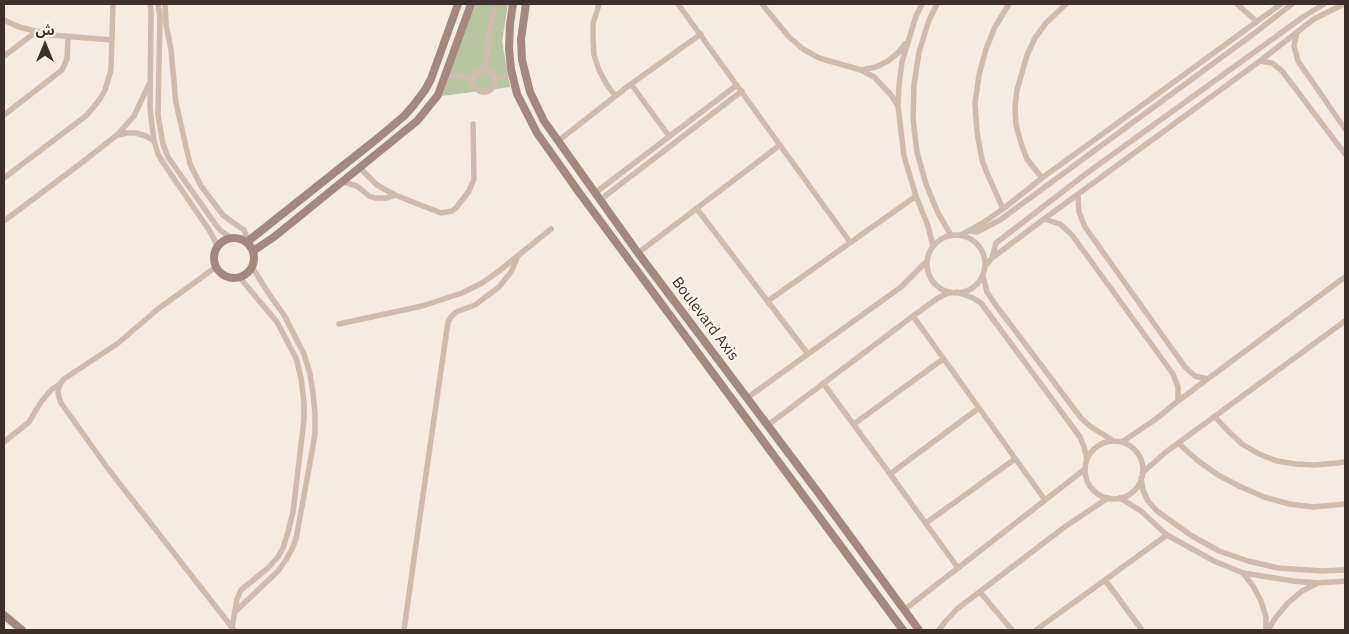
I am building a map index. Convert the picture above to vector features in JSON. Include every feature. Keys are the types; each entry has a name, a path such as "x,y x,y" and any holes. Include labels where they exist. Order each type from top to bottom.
{"street":[{"path":"4,178 83,118 94,107 105,90 109,80 111,65 113,4"},
{"path":"150,4 150,108 154,141 158,154 210,230 217,247"},
{"path":"158,4 160,17 158,115 168,157 216,225 231,238"},
{"path":"165,4 176,103 190,164 201,186 223,214 244,230 247,237 246,242"},
{"path":"246,242 378,138 413,106 431,78 458,4"},
{"path":"253,250 274,237 418,121 433,102 445,77 471,4"},
{"path":"484,70 496,4"},
{"name":"Boulevard Axis","path":"513,4 509,49 511,68 517,94 537,133 903,630"},
{"name":"Boulevard Axis","path":"526,4 522,39 524,71 538,111 638,253 919,630"},
{"path":"600,4 592,39 594,55 606,84 615,96"},
{"path":"678,4 850,242"},
{"path":"762,4 788,37 803,49 819,58 861,70 874,77 898,106"},
{"path":"922,4 907,42 901,70 898,106 904,156 933,246"},
{"path":"937,4 924,36 918,60 914,85 913,119 917,152 926,184 938,213 951,235"},
{"path":"1003,209 982,160 976,132 976,103 979,75 986,49 995,27 1009,4"},
{"path":"1042,178 1027,159 1020,143 1015,108 1017,90 1027,55 1035,38 1046,23 1066,4"},
{"path":"1237,4 1256,22"},
{"path":"961,235 1003,209 1042,178 1281,4"},
{"path":"969,231 977,232 1000,220 1245,41 1292,4"},
{"path":"992,258 996,243 1087,173 1302,17 1324,4"},
{"path":"986,265 992,258 1260,61 1314,19 1344,4"},
{"path":"4,20 36,32 68,38 112,40"},
{"path":"4,56 36,32"},
{"path":"1297,32 1294,46 1298,61 1345,129"},
{"path":"558,141 630,84 701,34"},
{"path":"4,115 58,75 67,59 68,38"},
{"path":"861,70 876,67 888,61 907,42"},
{"path":"1260,61 1272,63 1282,71 1345,154"},
{"path":"450,63 459,75"},
{"path":"484,70 491,73 495,80 491,90 484,92 474,87 473,80 476,74 484,70"},
{"path":"445,77 459,75 473,80"},
{"path":"495,80 504,76"},
{"path":"4,221 117,136 134,116 151,81"},
{"path":"630,84 669,136"},
{"path":"597,196 669,136 737,85"},
{"path":"597,196 742,91"},
{"path":"360,168 377,185 395,195 442,213 447,213 456,208 469,191 474,180 473,124"},
{"path":"117,136 126,133 136,133 154,141"},
{"path":"638,253 780,145"},
{"path":"343,182 357,186 369,196 375,198 382,199 395,195"},
{"path":"1078,195 1079,212 1086,227 1185,367 1195,376 1207,379"},
{"path":"768,301 916,196"},
{"path":"697,209 808,354"},
{"path":"1044,219 1060,224 1072,235 1173,374 1178,387 1178,401"},
{"path":"266,226 274,237"},
{"path":"339,324 414,308 462,293 490,277 551,229"},
{"path":"951,235 961,235 972,239 981,248 986,265 980,281 968,291 950,292 939,287 931,278 928,273 927,261 933,246 941,239 951,235"},
{"path":"231,238 241,239 246,242 253,250 252,267 240,278 226,277 220,273 214,261 217,247 225,240 231,238"},
{"path":"404,630 448,322 453,314 476,305 500,287 511,272 518,256"},
{"path":"747,398 901,287 927,261"},
{"path":"4,442 29,422 41,402 64,379 117,344 148,317 216,267"},
{"path":"236,611 278,571 292,549 298,530 312,452 315,413 310,374 304,354 284,315 270,297 252,267"},
{"path":"983,276 987,292 994,304 1082,418 1091,427 1114,441"},
{"path":"1122,442 1156,420 1207,379 1345,277"},
{"path":"233,629 237,600 241,590 278,558 283,548 293,512 304,420 301,378 296,358 277,322 240,278"},
{"path":"768,425 913,316 950,292"},
{"path":"957,292 981,303 1080,437 1086,459 1084,469 1088,484 1100,496 1108,498 1120,498 1134,491 1142,476 1154,462 1345,321"},
{"path":"913,316 1045,500"},
{"path":"854,424 943,358"},
{"path":"823,383 958,568"},
{"path":"60,384 58,391 61,403 109,470 233,629"},
{"path":"890,474 979,408"},
{"path":"1215,416 1228,432 1242,444 1259,454 1277,461 1316,465 1345,462"},
{"path":"1086,459 1101,444 1114,441 1129,445 1140,457 1143,490 1148,501 1156,511 1192,536 1219,551 1248,561 1278,568 1322,571 1345,570"},
{"path":"1178,443 1218,475 1264,497 1289,504 1313,507 1345,504"},
{"path":"926,523 1015,459"},
{"path":"904,610 1084,469"},
{"path":"940,630 957,609 1066,526 1108,498"},
{"path":"1120,498 1141,511 1167,535 1214,561 1244,573 1318,583 1345,581"},
{"path":"1036,630 1167,535"},
{"path":"1244,573 1261,601 1266,617 1267,630"},
{"path":"1105,580 1142,630"},
{"path":"1267,630 1288,603 1302,591 1318,583"},
{"path":"980,592 1012,630"},
{"path":"4,615 22,630"}],"green space":[{"path":"473,4 508,4 502,41 510,87 442,96"}]}
